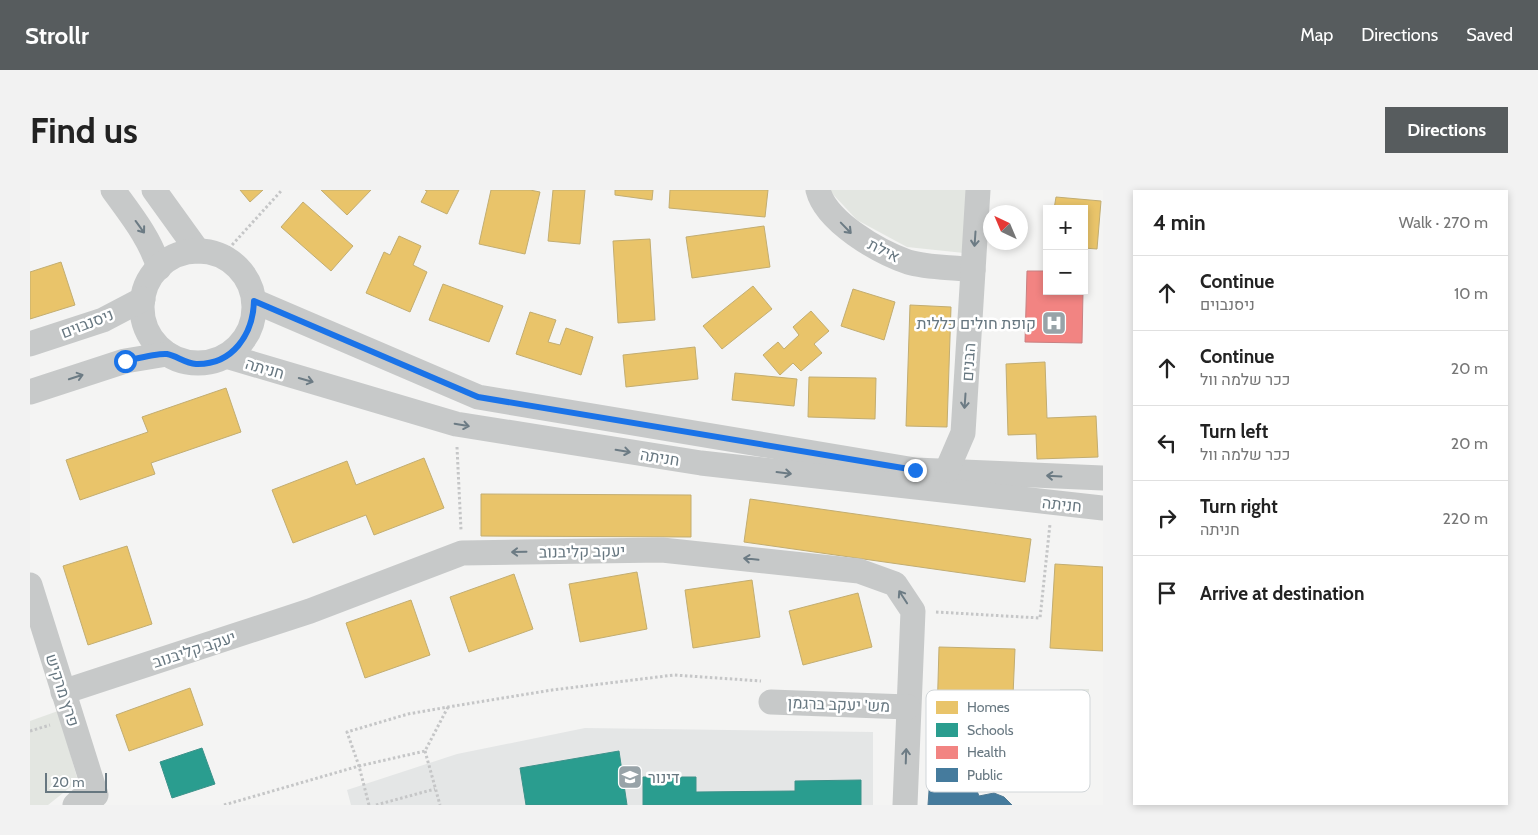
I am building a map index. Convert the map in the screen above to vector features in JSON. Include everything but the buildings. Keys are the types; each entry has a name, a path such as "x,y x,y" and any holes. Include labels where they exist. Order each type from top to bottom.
{"street":[{"path":"113,190 144,233 154,250 159,268"},
{"path":"154,190 198,251"},
{"name":"אילת","path":"818,190 820,200 851,234 909,262 973,270"},
{"name":"הבנים","path":"946,470 963,433 978,190"},
{"path":"198,251 222,256 238,268 249,283 254,301 254,318 248,333 238,346 226,356 212,362 196,364 181,361 167,354 155,344 147,330 143,315 143,299 148,282 159,268 184,253 198,251"},
{"name":"ניסנבוים","path":"30,344 103,320 143,299"},
{"name":"חניתה","path":"254,301 478,397 915,470 1103,478"},
{"path":"30,392 125,361 167,354"},
{"name":"חניתה","path":"226,356 456,424 701,463 1052,504 1103,508"},
{"name":"יעקב קליבנוב","path":"63,692 310,611 462,553 662,550 859,571 895,584 913,611"},
{"name":"פרץ מרקיש","path":"30,585 63,692 90,802"},
{"path":"904,805 913,611"},
{"name":"מש' יעקב ברגמן","path":"770,692 908,707"}],"path":[{"path":"222,256 282,190"},
{"path":"456,424 462,553"},
{"path":"913,611 1040,618 1052,504"},
{"path":"370,805 347,732 408,714 552,690 674,675 770,692"},
{"path":"440,805 425,751 448,708"},
{"path":"224,805 359,766 425,751"},
{"path":"376,805 435,788"}],"shaded area":[{"path":"829,190 968,190 964,253 907,247 857,220"},
{"path":"1060,689 1089,689 1089,690"},
{"path":"58,711 78,781 48,805 30,805 30,721"},
{"name":"דינור","path":"585,728 873,732 873,805 351,805 347,790 457,754"}],"place":[{"name":"קופת חולים כללית","path":"1054,323"},
{"name":"דינור","path":"630,777"}],"route":[{"path":"125,361 167,354 181,361 196,364 212,362 226,356 238,346 248,333 254,318 254,301 478,397 915,470"}]}
